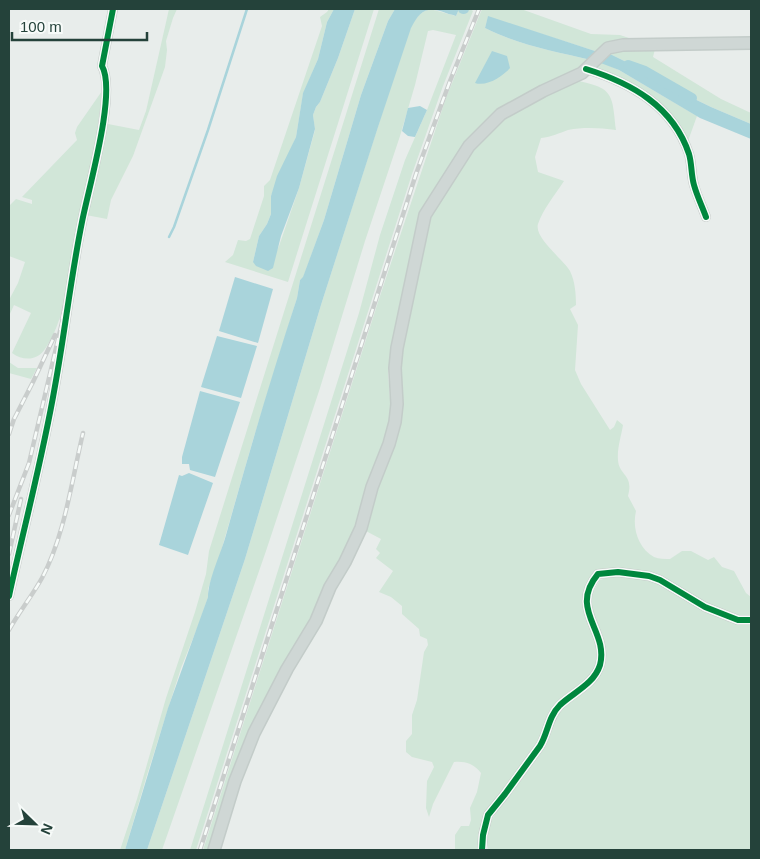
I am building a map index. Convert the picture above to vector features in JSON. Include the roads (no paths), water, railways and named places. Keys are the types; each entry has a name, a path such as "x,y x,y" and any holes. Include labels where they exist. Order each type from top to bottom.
{"main road":[{"path":"214,850 236,781 254,733 283,676 316,621 330,587 361,528 372,487 389,444 395,422 397,404 395,368 397,348 425,215 459,159 469,146 501,114 513,106 574,77 608,48 623,45 751,43"}],"street":[{"path":"9,596 55,386 82,222 102,129 106,82 102,66 113,9"},
{"path":"590,65 642,92 672,122 683,138 690,156 694,185 706,217"},
{"path":"482,850 483,835 488,815 506,794 540,746 553,714 567,699 581,690 597,672 601,656 600,645 590,620 587,606 588,590 591,582 598,574 618,572 649,576 660,580 705,607 738,620 750,620"}],"water":[{"path":"334,9 355,9 338,58 313,115 315,129 299,188 281,236 273,268 268,271 256,266 253,262 259,236 271,214 271,196 277,176 296,137 303,93 318,59 327,22"},
{"path":"395,9 459,9 456,16 434,10 425,11 421,13 411,28 321,305 245,559 147,850 125,850 168,708 208,597 212,575 226,535 297,298 300,280 303,277 324,220 361,95 388,21"},
{"path":"488,16 598,52 591,60 524,43 485,28"},
{"path":"492,51 507,56 510,68 490,82 475,83"},
{"path":"608,53 667,82 678,91 751,124 751,139 700,118 619,70 598,62"},
{"path":"420,106 427,110 415,137 408,136 402,131 408,108"},
{"path":"235,277 273,289 258,343 219,331"},
{"path":"217,336 257,346 241,398 201,387"},
{"path":"200,391 240,402 215,477 190,470 189,464 182,464 182,457"},
{"path":"189,473 213,483 188,555 159,545 179,475 182,476"}],"waterway":[{"path":"169,237 208,130 247,9"},
{"path":"628,65 645,71 692,98"}],"railway":[{"path":"200,850 416,174 479,9"},
{"path":"62,319 76,253"},
{"path":"9,515 29,463 64,314"},
{"path":"9,434 14,419 55,335"},
{"path":"9,630 42,578 57,544 83,433"},
{"path":"9,554 21,499"}]}
